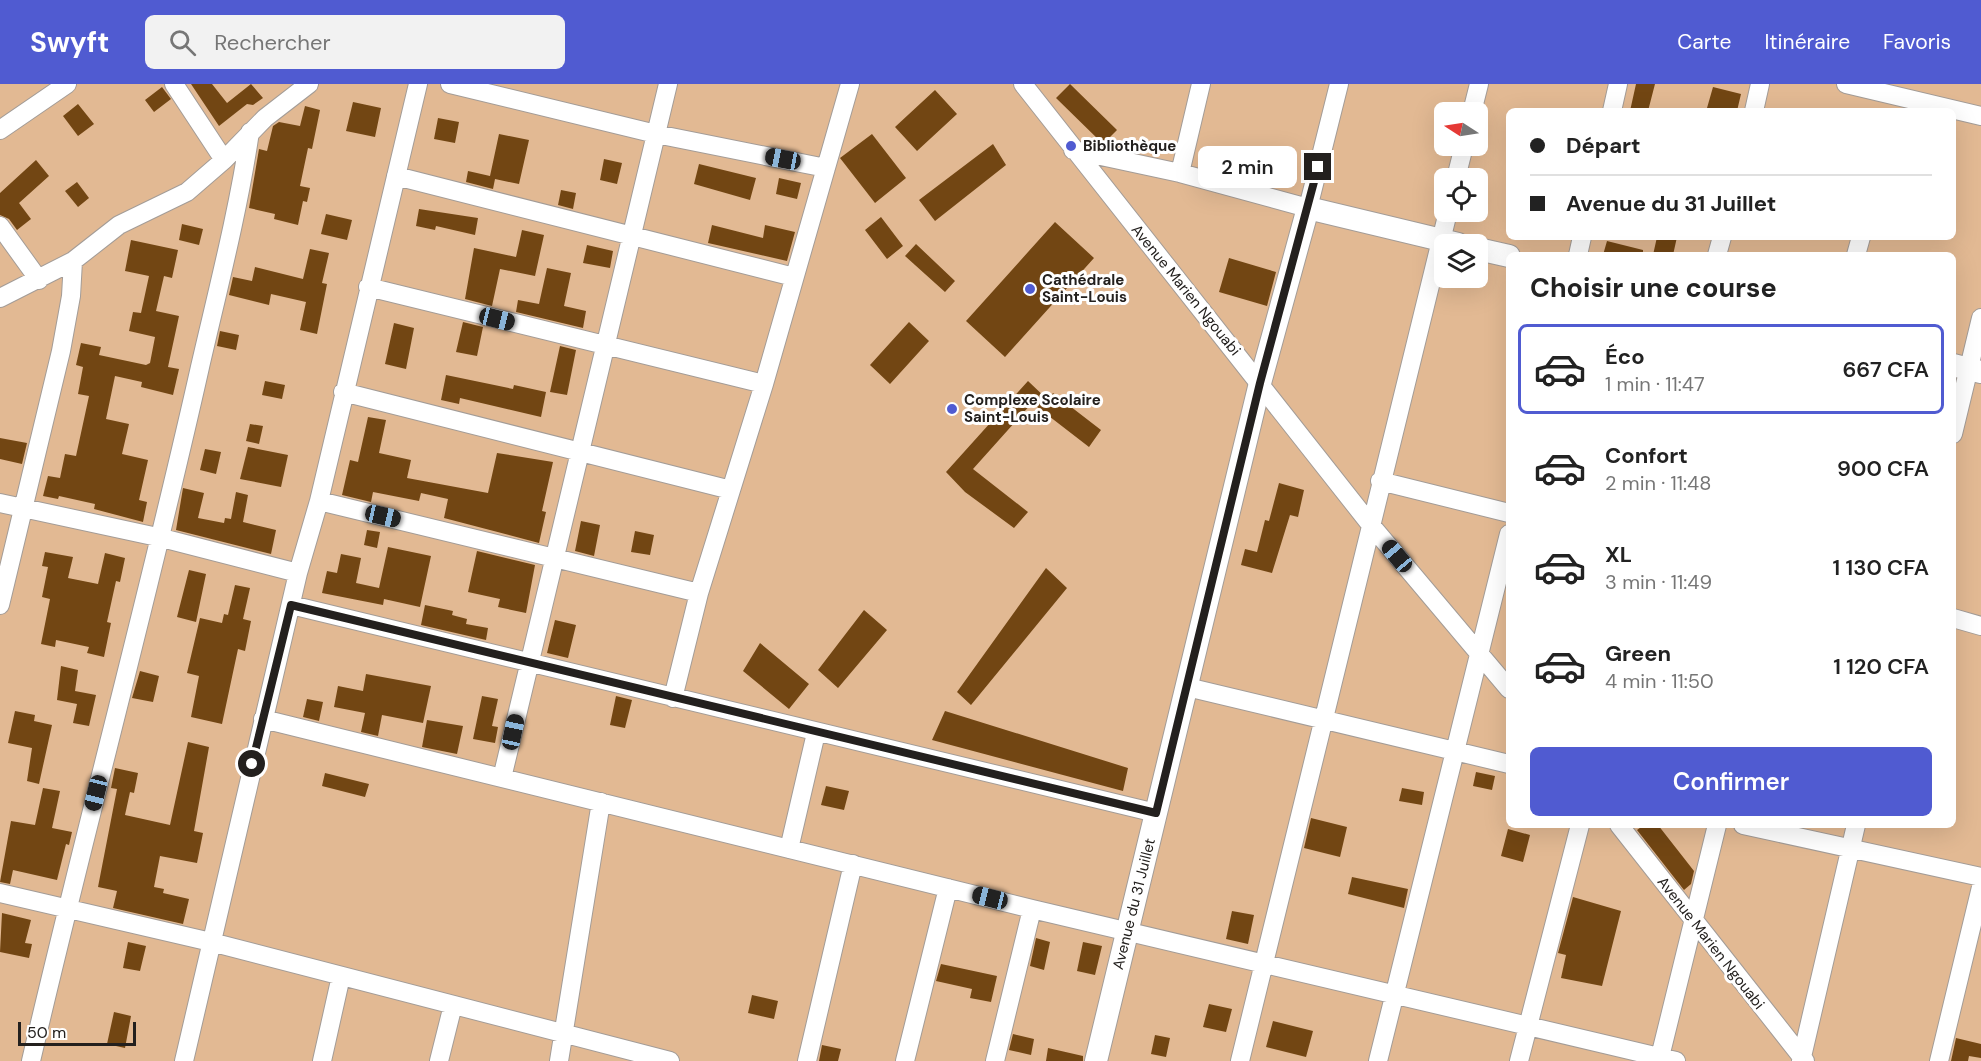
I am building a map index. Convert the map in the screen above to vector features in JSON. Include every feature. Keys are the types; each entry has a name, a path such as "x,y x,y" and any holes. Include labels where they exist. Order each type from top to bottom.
{"street":[{"path":"0,130 67,84"},
{"path":"174,84 224,160"},
{"path":"0,298 73,261 119,225 187,192 224,160 250,132 309,84"},
{"path":"184,1061 263,719 298,573 319,501 343,392 418,84"},
{"path":"450,84 656,134 826,168"},
{"path":"502,778 578,452 668,84"},
{"path":"673,698 699,593 764,384 850,84"},
{"name":"Avenue Marien Ngouabi","path":"1024,84 1073,150 1370,524 1506,685"},
{"path":"1180,173 1201,84"},
{"name":"Avenue du 31 Juillet","path":"1096,1061 1260,383 1339,84"},
{"path":"1474,102 1479,84"},
{"path":"1613,108 1618,84"},
{"path":"1755,108 1760,84"},
{"path":"1846,84 1945,108"},
{"path":"1956,110 1981,116"},
{"path":"31,1061 66,909 162,538 235,220 250,132"},
{"path":"1073,150 1180,173 1434,239"},
{"path":"396,176 794,278"},
{"path":"0,226 39,280"},
{"path":"1488,251 1506,255"},
{"path":"0,605 61,351 71,296 73,261"},
{"path":"368,287 764,384"},
{"path":"1240,1061 1380,481 1436,288"},
{"path":"1956,421 1981,318"},
{"path":"343,392 731,490"},
{"path":"1380,481 1506,512"},
{"path":"319,501 699,593"},
{"path":"0,503 23,510 162,538 298,573"},
{"path":"1378,1061 1506,546"},
{"path":"291,605 816,734 1156,813"},
{"path":"1956,619 1981,626"},
{"path":"1187,687 1323,718 1454,753 1506,763"},
{"path":"263,719 1032,909 1665,1060 1716,828"},
{"path":"789,849 816,734"},
{"path":"559,1061 601,802"},
{"path":"1519,1061 1579,828"},
{"name":"Avenue Marien Ngouabi","path":"1621,828 1802,1059"},
{"path":"1756,828 1981,878"},
{"path":"1802,1059 1855,828"},
{"path":"807,1061 853,864"},
{"path":"1939,1061 1981,887"},
{"path":"905,1061 948,888"},
{"path":"0,893 211,942 670,1061"},
{"path":"995,1061 1032,909"},
{"path":"322,1061 341,976"},
{"path":"439,1061 453,1005"}],"shaded area":[{"path":"0,84 1981,84 1981,1061 0,1061"}],"building":[{"path":"191,84 212,84 227,103 251,84 263,98 253,105 247,104 219,126"},
{"path":"1070,84 1117,130 1103,144 1056,98"},
{"path":"1636,84 1655,84 1649,108 1631,108"},
{"path":"162,87 171,99 154,112 145,100"},
{"path":"1713,87 1741,94 1738,108 1707,108"},
{"path":"935,90 957,114 917,151 895,127"},
{"path":"353,102 381,108 375,137 346,131"},
{"path":"78,104 94,124 78,136 63,116"},
{"path":"305,106 320,110 312,149 308,148 300,186 310,188 307,202 303,201 298,225 274,219 275,214 249,208 259,149 267,151 273,126 279,122 300,126"},
{"path":"438,118 459,122 455,143 434,139"},
{"path":"499,134 529,140 519,184 495,179 493,189 466,182 468,171 490,176"},
{"path":"872,134 906,178 875,203 840,158"},
{"path":"993,144 1006,165 935,221 919,200"},
{"path":"604,159 622,163 617,184 600,180"},
{"path":"36,160 49,176 19,203 31,219 17,230 9,219 0,215 0,193"},
{"path":"699,164 756,178 750,200 694,184"},
{"path":"779,178 801,183 797,199 776,194"},
{"path":"77,182 89,198 78,207 65,191"},
{"path":"561,190 576,193 573,209 558,205"},
{"path":"419,209 478,218 475,235 436,226 435,230 416,226"},
{"path":"326,214 352,220 347,240 321,234"},
{"path":"881,217 903,246 887,259 865,230"},
{"name":"Cathédrale Saint-Louis","path":"1055,222 1094,258 1005,357 966,321"},
{"path":"182,224 203,229 199,245 179,240"},
{"path":"712,225 763,238 765,225 795,232 787,261 708,243"},
{"path":"522,230 544,235 535,276 500,269 492,306 465,299 474,248 516,257"},
{"path":"131,240 178,250 172,278 164,276 156,311 179,316 168,367 179,369 173,395 141,387 142,382 115,376 106,419 129,424 122,454 148,460 139,500 147,502 143,522 94,509 95,504 59,496 58,499 43,496 48,476 60,478 65,454 76,456 89,396 78,394 83,367 76,365 81,343 101,347 99,355 146,365 150,363 155,337 129,331 133,312 141,313 149,276 125,271"},
{"path":"1656,240 1676,240 1674,252 1654,252"},
{"path":"1607,241 1643,250 1643,252 1604,252"},
{"path":"916,244 955,281 945,292 905,256"},
{"path":"587,245 613,251 610,268 583,263"},
{"path":"310,249 329,253 322,283 327,284 317,334 300,330 306,302 271,294 269,305 229,295 233,277 252,281 255,267 303,279"},
{"path":"1229,258 1276,272 1267,306 1219,292"},
{"path":"547,268 571,273 564,306 586,311 583,328 516,312 518,300 539,304"},
{"path":"463,322 483,327 477,356 456,352"},
{"path":"909,322 929,341 890,384 870,365"},
{"path":"394,323 414,328 406,369 385,364"},
{"path":"220,331 239,335 236,350 217,346"},
{"path":"560,346 576,350 567,395 550,392"},
{"path":"446,375 513,389 514,385 546,392 541,417 460,398 459,404 441,400"},
{"path":"265,381 285,385 282,399 262,395"},
{"path":"1028,381 1048,400 1053,393 1101,430 1089,447 1032,403 973,469 1028,512 1014,528 965,492 946,472"},
{"path":"368,417 386,420 379,453 411,460 407,478 488,493 497,453 553,462 542,511 546,512 539,543 444,518 448,499 421,493 419,501 373,492 371,502 342,495 350,460 358,462"},
{"path":"250,424 263,426 259,444 246,441"},
{"path":"0,438 27,443 22,464 0,459"},
{"path":"248,447 288,455 281,487 240,479"},
{"path":"205,449 221,452 216,474 200,470"},
{"path":"1279,483 1304,490 1298,517 1290,515 1272,573 1241,565 1245,549 1257,552 1265,520 1269,521"},
{"path":"183,488 204,493 198,518 224,523 225,518 231,519 236,492 248,495 243,522 276,530 271,554 176,530"},
{"path":"581,521 600,525 594,556 575,551"},
{"path":"367,530 380,532 377,548 364,545"},
{"path":"635,531 654,535 650,555 631,552"},
{"path":"388,547 431,556 420,607 384,599 383,605 322,593 327,571 337,573 341,554 361,558 356,583 379,588"},
{"path":"477,551 535,565 526,613 498,607 500,599 468,592"},
{"path":"45,552 73,557 68,578 98,584 105,553 125,558 120,582 116,581 107,622 111,623 104,657 87,653 89,647 56,640 55,647 41,644 50,599 42,597 48,567 42,566"},
{"path":"1046,568 1067,588 971,705 957,692"},
{"path":"189,570 206,574 196,622 177,617"},
{"path":"235,585 250,588 243,619 251,621 245,651 238,649 222,724 191,717 199,676 187,673 200,618 222,623 224,614 228,615"},
{"path":"425,605 453,611 452,615 467,619 466,624 488,628 486,640 421,625"},
{"path":"864,610 887,630 838,688 818,670"},
{"path":"555,620 576,625 568,658 547,653"},
{"path":"760,643 809,684 789,709 743,671"},
{"path":"61,666 78,670 75,691 96,695 89,726 73,723 77,704 57,700"},
{"path":"140,671 159,676 153,702 132,698"},
{"path":"366,674 431,686 423,723 382,715 378,736 361,732 365,713 334,707 338,686 363,691"},
{"path":"482,696 498,699 492,726 498,727 495,743 473,739"},
{"path":"616,696 632,700 625,728 610,725"},
{"path":"307,699 323,702 319,721 303,717"},
{"path":"15,711 35,715 34,721 52,725 39,784 27,781 32,748 8,743"},
{"path":"945,711 1128,768 1123,791 932,740"},
{"path":"427,720 463,726 457,754 422,747"},
{"path":"188,742 209,747 194,831 203,833 197,863 160,856 154,887 164,889 163,893 189,899 183,924 113,908 117,891 98,887 117,789 111,788 115,768 138,773 134,793 130,792 125,815 170,825"},
{"path":"1476,772 1495,776 1492,790 1473,786"},
{"path":"325,773 369,784 365,797 322,786"},
{"path":"826,786 849,791 844,810 821,805"},
{"path":"43,788 60,791 52,828 72,832 69,845 66,844 57,880 13,870 10,884 0,882 11,821 35,825"},
{"path":"1402,788 1424,792 1422,805 1399,801"},
{"path":"1311,818 1347,827 1340,857 1304,848"},
{"path":"1660,828 1694,871 1691,884 1684,890 1637,830"},
{"path":"1508,829 1530,835 1523,862 1501,856"},
{"path":"1352,877 1408,889 1404,908 1348,894"},
{"path":"1573,897 1621,911 1602,986 1561,978 1566,955 1558,953"},
{"path":"1232,911 1254,915 1248,944 1226,939"},
{"path":"2,913 31,920 25,943 32,944 29,958 0,952"},
{"path":"1036,938 1050,942 1044,970 1030,966"},
{"path":"128,942 146,946 140,971 123,968"},
{"path":"1083,942 1102,946 1095,975 1077,971"},
{"path":"941,964 997,976 991,1002 970,998 972,989 936,981"},
{"path":"752,995 778,1001 774,1019 748,1013"},
{"path":"1209,1004 1232,1009 1226,1032 1203,1027"},
{"path":"114,1012 131,1016 125,1048 107,1044"},
{"path":"1273,1021 1313,1031 1306,1057 1266,1047"},
{"path":"1013,1034 1034,1039 1031,1055 1009,1050"},
{"path":"1155,1035 1170,1038 1166,1057 1151,1054"},
{"path":"1956,1038 1981,1044 1981,1058 1969,1056 1968,1061 1951,1061"},
{"path":"822,1045 841,1049 838,1061 819,1061"},
{"path":"1048,1048 1083,1056 1083,1061 1046,1061"}],"place":[{"name":"Bibliothèque","path":"1071,146"},
{"name":"Cathédrale Saint-Louis","path":"1030,289"},
{"name":"Complexe Scolaire Saint-Louis","path":"952,409"}],"route":[{"path":"252,764 291,605 816,734 1156,813 1260,383 1318,167"}]}
